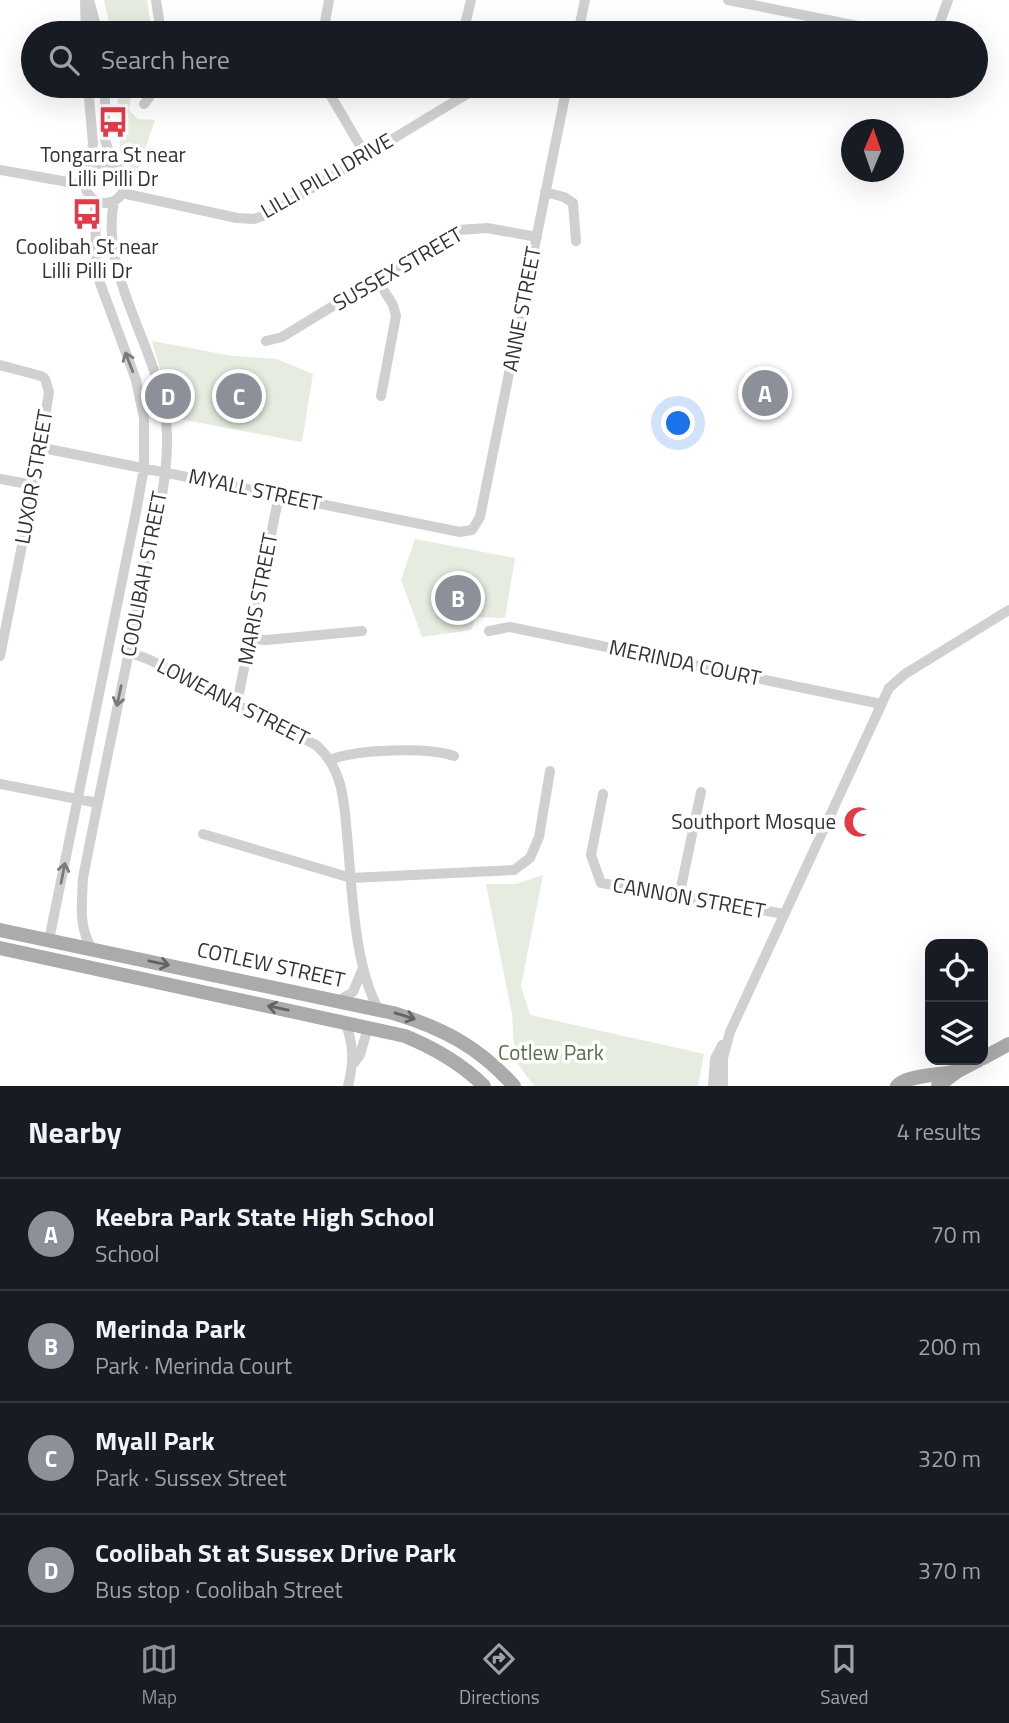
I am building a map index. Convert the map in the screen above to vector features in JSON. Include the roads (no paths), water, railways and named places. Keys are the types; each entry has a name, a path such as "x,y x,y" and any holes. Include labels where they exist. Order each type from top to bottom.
{"main road":[{"name":"COTLEW STREET","path":"0,930 379,1010 419,1021 464,1042 514,1086"},
{"path":"49,940 49,948 54,955 71,959 81,967"},
{"name":"COTLEW STREET","path":"0,948 405,1036 424,1044 472,1073 484,1086"},
{"path":"332,1000 336,1006 362,1014 368,1027"},
{"path":"988,1055 1009,1044"},
{"path":"938,1086 970,1065"},
{"path":"896,1086 905,1079 919,1082 958,1071"}],"street":[{"path":"86,21 87,0"},
{"path":"87,0 94,21"},
{"path":"156,0 159,21"},
{"path":"325,21 329,0"},
{"path":"466,21 471,0"},
{"path":"581,21 585,0"},
{"path":"729,0 833,21"},
{"path":"940,21 948,0"},
{"path":"89,98 93,151 85,186 90,197 102,203 118,197 124,176 113,164 104,140 105,98"},
{"path":"144,104 149,98"},
{"path":"332,98 365,154"},
{"name":"LILLI PILLI DRIVE","path":"118,197 254,219 271,212 456,98"},
{"name":"ANNE STREET","path":"472,530 480,517 564,98"},
{"path":"89,169 100,163 113,164"},
{"path":"0,170 85,186"},
{"path":"545,192 564,197 573,203 576,241"},
{"name":"COOLIBAH STREET","path":"92,949 84,936 82,926 83,878 164,472 167,435 160,386 117,270 111,218 118,197"},
{"name":"COOLIBAH STREET","path":"49,940 144,468 146,431 141,399 109,310 96,263 95,201"},
{"name":"SUSSEX STREET","path":"266,341 282,337 451,234 464,229 487,228 537,237"},
{"path":"377,279 393,305 396,316 381,396"},
{"name":"LUXOR STREET","path":"0,365 34,372 45,379 49,392 38,447 34,485 0,656"},
{"name":"MYALL STREET","path":"38,447 460,532 472,530"},
{"path":"0,479 34,485"},
{"name":"MARIS STREET","path":"237,703 279,495"},
{"path":"713,1086 715,1059 730,1032 889,688 905,674 1009,610"},
{"name":"MERINDA COURT","path":"489,631 510,627 881,704"},
{"path":"251,639 267,640 362,631"},
{"name":"LOWEANA STREET","path":"129,652 237,703 316,745 330,760 342,790 362,968 379,1010"},
{"path":"330,760 351,754 430,750 454,756"},
{"path":"203,834 351,878 514,870 530,858 539,837 550,771"},
{"path":"0,784 98,803"},
{"path":"679,897 701,792"},
{"name":"CANNON STREET","path":"603,794 591,855 601,883 785,914"},
{"path":"332,1000 353,992 362,968"},
{"path":"345,1022 352,1042 354,1063 348,1086"},
{"path":"354,1063 360,1055 368,1027"},
{"path":"723,1086 723,1058 730,1032"}],"place":[{"name":"Tongarra St near Lilli Pilli Dr","path":"113,122"},
{"name":"Coolibah St near Lilli Pilli Dr","path":"87,214"},
{"name":"Keebra Park State High School","path":"765,393"},
{"name":"Coolibah St at Sussex Drive Park","path":"168,396"},
{"name":"Myall Park","path":"239,396"},
{"name":"Merinda Park","path":"458,598"},
{"name":"Southport Mosque","path":"859,822"}],"park label":[{"name":"Cotlew Park","path":"551,1053"}]}
